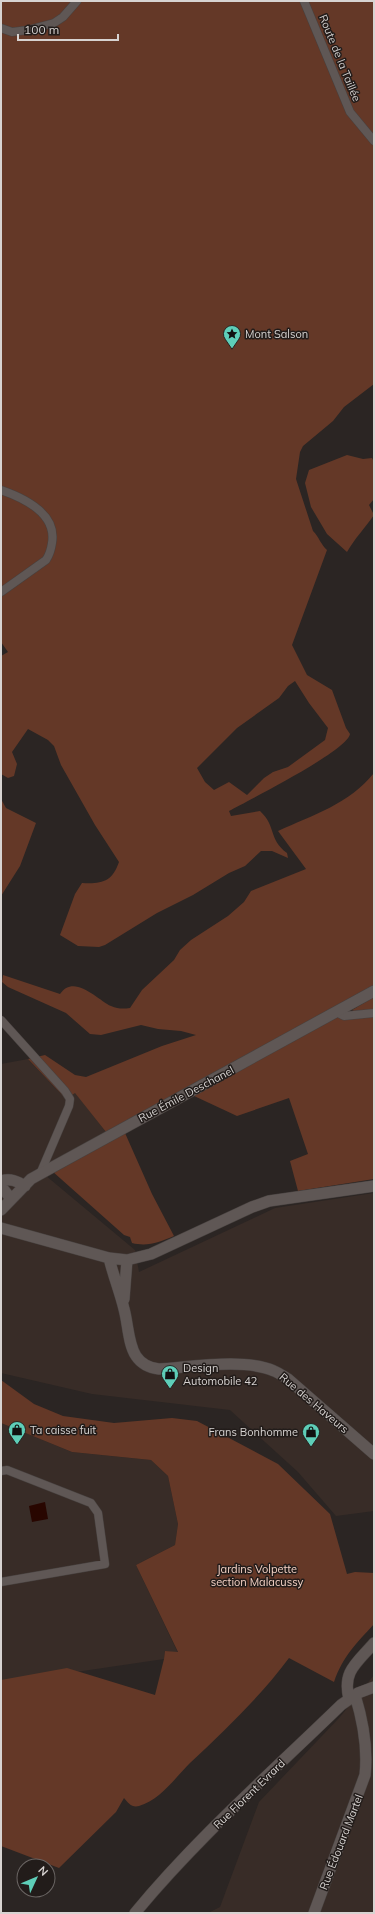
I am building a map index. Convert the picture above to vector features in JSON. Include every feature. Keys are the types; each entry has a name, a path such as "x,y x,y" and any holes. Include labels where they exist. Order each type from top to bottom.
{"street":[{"path":"1,37 12,32 28,30 54,23 63,18 77,1"},
{"name":"Route de la Taillée","path":"304,1 350,112 374,141"},
{"path":"1,28 12,32"},
{"path":"1,490 26,500 39,510 49,522 54,535 50,554 46,560 1,592"},
{"name":"Rue Émile Deschanel","path":"6,1205 25,1186 40,1174 374,991"},
{"path":"336,1012 344,1016 374,1014"},
{"path":"1,1020 65,1091 70,1099 69,1106 40,1174"},
{"path":"1,1181 7,1179 18,1181 25,1186"},
{"path":"1,1186 6,1205"},
{"path":"1,1228 109,1258 127,1260 151,1254 252,1207 269,1202 374,1186"},
{"name":"Rue des Haveurs","path":"109,1258 124,1308 135,1356 149,1368 159,1369 247,1365 274,1371 288,1379 374,1454"},
{"name":"Rue des Haveurs","path":"124,1308 123,1291 127,1260"},
{"path":"1,1471 7,1470 91,1503 98,1514 106,1564 1,1582"},
{"path":"350,1699 346,1687 347,1676 374,1643"},
{"name":"Rue Florent Evrard","path":"135,1913 165,1877 197,1844 350,1699 374,1686"},
{"name":"Rue Édouard Martel","path":"314,1913 366,1775 367,1755 361,1723 350,1699"}],"shaded area":[{"path":"28,1059 66,1099 75,1092 106,1132 39,1170 135,1250 139,1272 275,1208 374,1193 374,1511 336,1516 298,1472 230,1410 92,1394 1,1373 1,1064"},
{"path":"1,1423 72,1452 151,1460 168,1476 178,1524 175,1545 136,1565 178,1653 165,1651 164,1659 1,1683"},
{"path":"45,1502 48,1519 32,1522 29,1506"},
{"path":"374,1675 374,1913 208,1913 220,1907 259,1802 340,1717"}],"green space":[{"path":"1,1 374,1 374,384 344,407 333,421 303,446 300,452 296,479 313,531 327,550 292,645 307,675 332,690 346,728 350,734 345,742 316,763 229,811 231,816 260,811 269,822 277,843 287,853 288,858 272,851 261,851 245,866 229,873 193,895 157,913 105,945 99,947 78,946 60,935 75,894 82,883 101,882 109,878 113,874 119,862 95,825 61,765 54,746 48,740 28,729 12,752 17,764 14,776 8,778 1,774 1,656 8,652 1,642","holes":["295,681 328,728 325,740 288,767 273,772 264,778 247,795 229,782 214,790 205,782 197,768 237,728 279,698 288,686"]},
{"path":"347,455 363,459 372,458 374,462 374,499 369,505 374,515 347,552 327,534 311,507 305,483 309,470"},
{"path":"374,773 374,987 106,1132 75,1093 66,1099 28,1059 45,1055 75,1075 86,1077 162,1046 196,1035 181,1031 158,1029 141,1025 101,1035 90,1034 66,1013 8,987 2,982 3,975 60,994 66,988 72,986 79,987 111,1006 116,1008 130,1008 142,990 174,960 180,950 191,940 228,916 244,902 251,891 306,869 278,831 330,808 342,801 364,784"},
{"path":"1,799 6,808 36,823 20,866 1,896"},
{"path":"374,997 374,1011 352,1010"},
{"path":"374,1016 374,1179 298,1191 290,1161 308,1154 289,1098 237,1116 192,1095 335,1018"},
{"path":"125,1133 152,1194 174,1236 148,1244 132,1243 130,1237 124,1235 52,1171"},
{"name":"Jardins Volpette section Malacussy","path":"1,1380 34,1404 63,1416 114,1423 172,1418 197,1421 278,1464 330,1514 347,1574 355,1572 374,1573 374,1624 346,1657 334,1682 289,1658 254,1700 160,1794 147,1803 139,1806 130,1805 124,1798 116,1812 59,1868 56,1867 56,1858 33,1858 1,1846 1,1680 67,1668 155,1695 165,1651 178,1652 136,1565 175,1545 178,1524 168,1476 151,1460 72,1452 1,1423"}],"place":[{"name":"Mont Salson","path":"232,349"},
{"name":"Design Automobile 42","path":"170,1389"},
{"name":"Ta caisse fuit","path":"17,1445"},
{"name":"Frans Bonhomme","path":"311,1447"}]}
